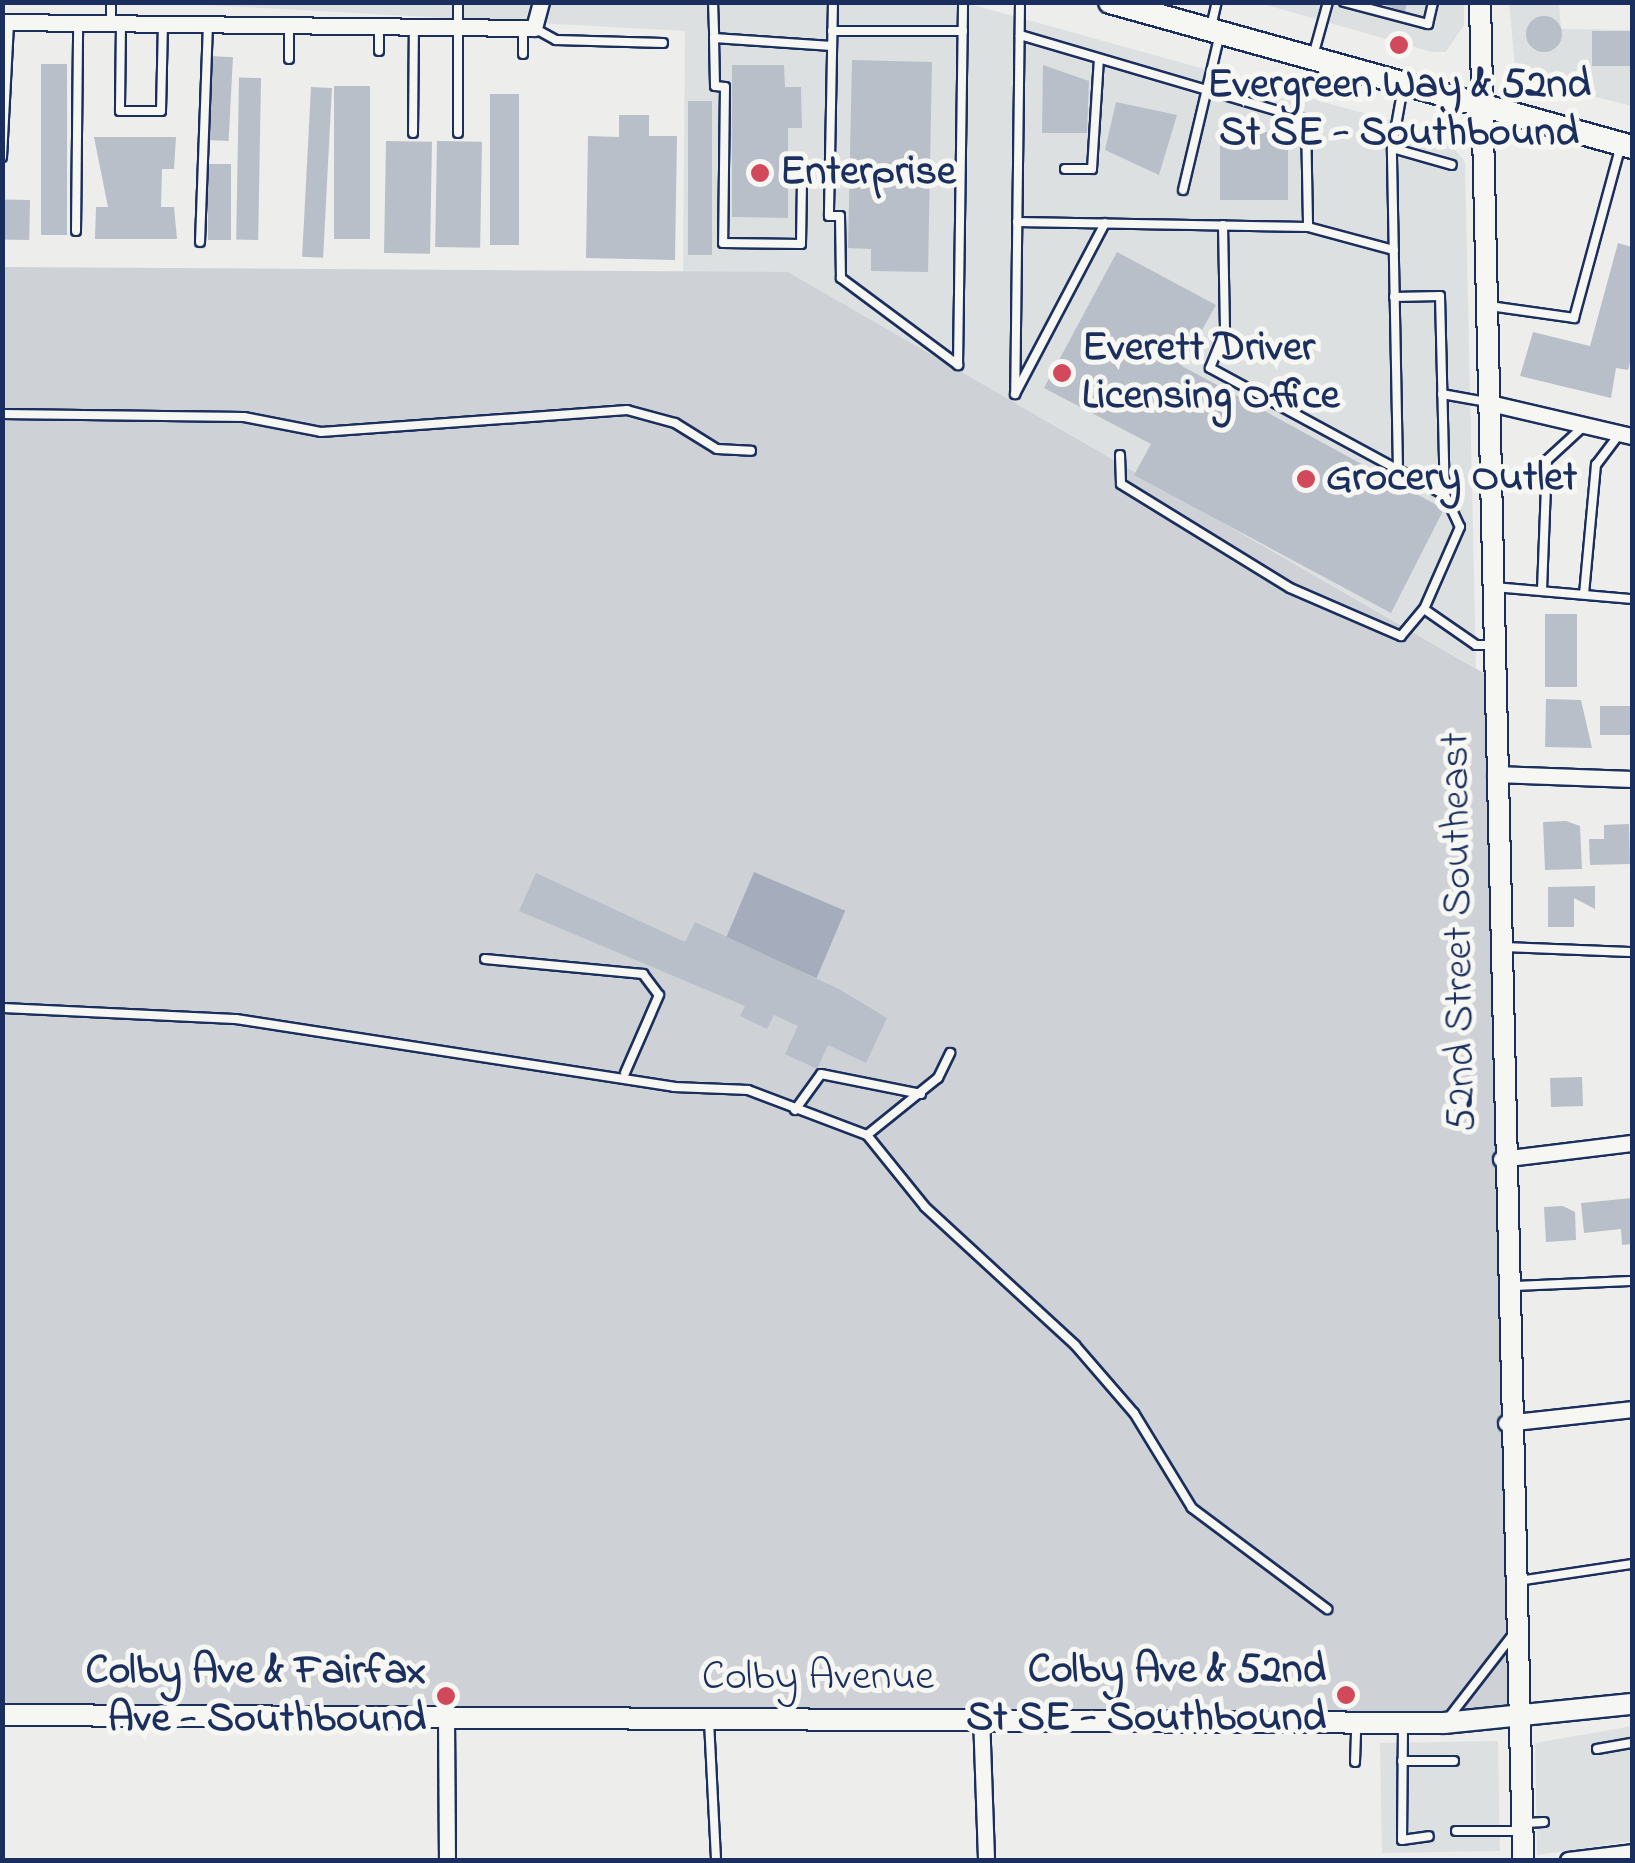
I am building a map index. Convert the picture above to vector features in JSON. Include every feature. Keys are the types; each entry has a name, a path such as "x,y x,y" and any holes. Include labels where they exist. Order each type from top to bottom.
{"main road":[{"path":"1121,4 1482,109 1627,146"}],"street":[{"path":"6,22 529,28 541,2"},
{"name":"52nd Street Southeast","path":"1480,2 1494,404 1495,774 1506,1424 1522,1860"},
{"path":"1494,404 1626,434"},
{"path":"1495,774 1632,779"},
{"path":"1501,1159 1632,1143"},
{"path":"1506,1424 1632,1409"},
{"name":"Colby Avenue","path":"2,1715 446,1718 981,1714 1356,1717 1444,1723 1632,1704"},
{"path":"981,1714 986,1860"},
{"path":"446,1718 447,1860"},
{"path":"1568,1860 1632,1852"}],"lane":[{"path":"111,2 116,23 120,111 162,112 163,24"},
{"path":"458,2 458,133"},
{"path":"713,2 714,86 725,86 723,243 801,244 802,182"},
{"path":"833,2 829,216 840,216 841,278 958,365 963,2"},
{"path":"1020,2 1015,394 1104,223"},
{"path":"1183,190 1207,90 1217,2"},
{"path":"1312,61 1328,2"},
{"path":"1344,2 1428,24 1433,2"},
{"path":"2,158 6,22"},
{"path":"76,230 78,22"},
{"path":"200,242 208,24"},
{"path":"289,25 289,59"},
{"path":"379,26 379,51"},
{"path":"413,133 414,27"},
{"path":"523,54 529,28 556,40 663,43"},
{"path":"832,30 963,31"},
{"path":"1020,36 1306,119 1308,227"},
{"path":"714,38 832,46"},
{"path":"1066,169 1092,169 1099,59"},
{"path":"1398,470 1392,148 1404,87"},
{"path":"1490,306 1574,318 1627,146"},
{"path":"1392,148 1452,165"},
{"path":"1017,222 1308,227 1394,250"},
{"path":"1223,225 1225,331 1210,368 1445,495"},
{"path":"1120,455 1121,484 1290,588 1401,636 1424,609 1460,527 1445,495 1440,296 1394,297"},
{"path":"1442,394 1494,404"},
{"path":"2,414 244,417 321,432 627,410 675,423 717,449 750,451"},
{"path":"1542,590 1547,460 1586,425"},
{"path":"1584,594 1596,465 1626,434"},
{"path":"1494,587 1632,599"},
{"path":"1424,609 1476,645 1494,644"},
{"path":"1498,947 1632,952"},
{"path":"485,959 643,974 659,995 625,1073"},
{"path":"2,1008 236,1019 625,1073 674,1088 758,1092 867,1135 924,1207 1122,1400 1192,1508 1327,1609"},
{"path":"867,1135 920,1094 950,1053"},
{"path":"796,1110 822,1074 920,1094"},
{"path":"1504,1286 1632,1281"},
{"path":"1513,1582 1632,1564"},
{"path":"1444,1723 1515,1628"},
{"path":"709,1717 716,1860"},
{"path":"1355,1762 1356,1717"},
{"path":"1402,1718 1402,1840 1430,1836"},
{"path":"1597,1749 1632,1743"},
{"path":"1402,1761 1454,1761"},
{"path":"1456,1831 1544,1822"}],"shaded area":[{"path":"170,3 966,3 1443,135 1465,162 1476,668 788,272 683,273 685,31"},
{"path":"1259,3 1464,3 1464,25 1446,52 1432,52"},
{"path":"1509,3 1559,3 1561,29 1632,30 1632,106 1516,77"},
{"path":"3,267 788,272 1494,679 1519,1718 3,1715"},
{"path":"1632,1726 1632,1841 1537,1855 1535,1743"},
{"path":"1498,1741 1500,1851 1382,1853 1380,1743"}],"water":[{"path":"754,872 845,911 817,978 725,939"}],"building":[{"path":"1376,2 1407,2 1405,12"},
{"path":"1544,16 1557,21 1562,34 1557,47 1544,52 1531,47 1526,34 1531,21"},
{"path":"1592,31 1632,31 1632,66 1592,66"},
{"path":"211,56 233,57 229,141 207,140"},
{"path":"852,60 932,62 928,272 871,271 871,249 848,248"},
{"path":"41,64 67,64 67,235 41,235"},
{"name":"Enterprise","path":"732,65 784,65 785,87 801,87 802,128 788,128 788,218 732,217"},
{"path":"1043,65 1089,81 1087,133 1042,133"},
{"path":"239,78 261,78 258,240 236,240"},
{"path":"334,86 370,86 370,239 334,239"},
{"path":"311,87 332,88 323,258 302,257"},
{"path":"490,94 519,94 519,245 490,245"},
{"path":"688,101 712,101 712,255 688,255"},
{"path":"1116,102 1177,115 1159,175 1105,150"},
{"path":"619,115 649,115 649,136 677,136 675,260 586,258 588,136 619,137"},
{"path":"1220,132 1288,132 1288,200 1220,200"},
{"path":"94,137 176,137 174,169 162,169 161,207 174,207 177,239 95,239 96,207 108,207"},
{"path":"386,141 432,142 430,254 384,253"},
{"path":"437,141 482,142 480,248 435,247"},
{"path":"208,164 231,164 231,240 208,240"},
{"path":"2,200 30,200 29,240 2,240"},
{"path":"1618,243 1632,247 1632,353 1628,370 1616,368 1611,398 1520,376 1533,332 1590,346"},
{"path":"1117,252 1216,305 1182,366 1444,509 1391,613 1134,475 1151,444 1044,388"},
{"path":"1545,614 1577,614 1577,687 1545,687"},
{"path":"1546,699 1581,700 1592,748 1545,747"},
{"path":"1600,706 1632,706 1632,735 1600,735"},
{"path":"1566,821 1580,826 1582,869 1545,870 1543,822"},
{"path":"1629,824 1630,864 1590,865 1589,839 1604,839 1604,825"},
{"path":"536,873 685,942 695,922 839,989 887,1018 866,1063 828,1045 817,1069 785,1054 798,1026 774,1015 767,1029 740,1016 745,1006 519,911"},
{"path":"1595,886 1595,909 1574,898 1574,927 1548,927 1548,887"},
{"path":"1582,1077 1583,1106 1551,1107 1550,1078"},
{"path":"1632,1198 1632,1244 1622,1245 1621,1229 1584,1233 1581,1203"},
{"path":"1563,1206 1575,1212 1576,1240 1546,1242 1544,1207"}],"place":[{"name":"Evergreen Way & 52nd St SE - Southbound","path":"1399,45"},
{"name":"Enterprise","path":"760,173"},
{"name":"Everett Driver Licensing Office","path":"1062,373"},
{"name":"Grocery Outlet","path":"1306,479"},
{"name":"Colby Ave & 52nd St SE - Southbound","path":"1346,1695"},
{"name":"Colby Ave & Fairfax Ave - Southbound","path":"446,1696"}]}
